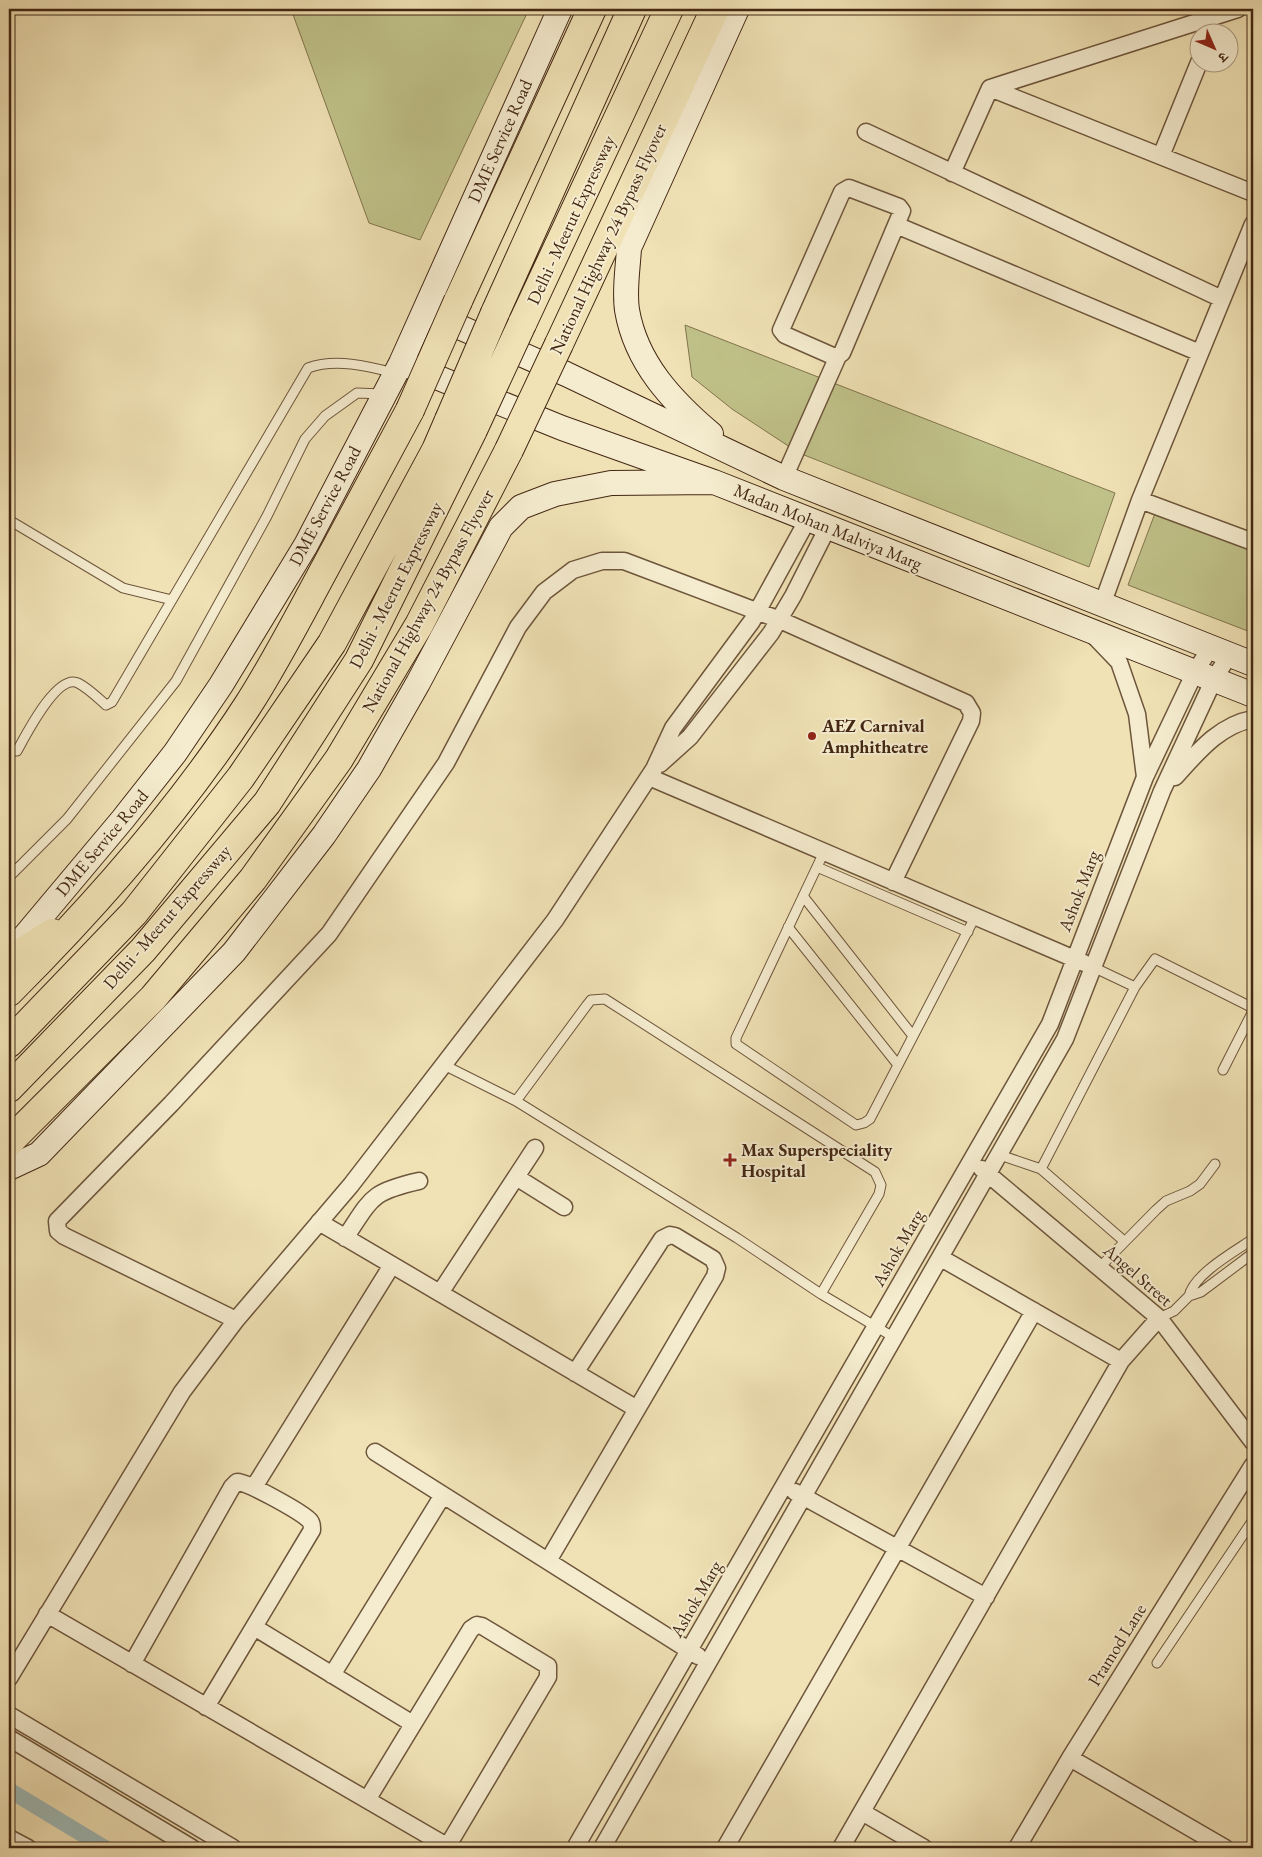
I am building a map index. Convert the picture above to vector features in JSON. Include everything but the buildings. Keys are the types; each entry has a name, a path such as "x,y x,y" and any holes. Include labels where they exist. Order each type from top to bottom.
{"highway":[{"path":"9,992 68,933 127,867 200,773 248,705 292,629 410,410 592,9"},
{"name":"Delhi - Meerut Expressway","path":"9,1088 143,950 267,802 360,660 461,425 495,314 632,9"},
{"name":"Delhi - Meerut Expressway","path":"9,1043 134,913 241,776 332,643 431,458 461,425 522,324 669,9"},
{"name":"National Highway 24 Bypass Flyover","path":"9,1142 153,998 253,879 339,759 419,625 509,450 615,228 714,9"},
{"path":"9,960 47,938 101,896"}],"main road":[{"name":"DME Service Road","path":"9,955 123,819 186,738 306,545 398,368 560,9"},
{"path":"737,9 629,248 626,286 627,309 632,330 641,353 652,372 680,408 737,456"},
{"name":"Madan Mohan Malviya Marg","path":"423,311 566,374 784,478 1253,664"},
{"name":"Madan Mohan Malviya Marg","path":"398,368 714,482 1253,695"},
{"path":"9,1168 39,1154 221,965 318,843 374,761 501,527 522,507 555,494 612,483 714,482"}],"street":[{"path":"952,173 990,88 1238,9"},
{"path":"1215,22 1218,14"},
{"path":"1161,156 1195,72"},
{"path":"990,88 1253,193"},
{"path":"866,132 1222,299"},
{"path":"784,478 896,225 901,208 849,188 842,192 781,330 785,335 838,356"},
{"path":"1102,605 1140,500 1253,224"},
{"path":"896,225 1200,353"},
{"path":"1140,500 1253,542"},
{"path":"9,1678 182,1392 236,1320 319,1222 444,1065 555,920 652,773 673,728 752,621 818,523"},
{"path":"652,773 690,737 780,620 818,523"},
{"path":"236,1320 64,1236 58,1231 57,1222 171,1104 328,934 446,764 518,627 544,592 573,570 602,561 624,561 780,620 966,704 970,708 971,721 893,882"},
{"path":"1087,629 1119,662 1137,714 1145,777"},
{"name":"Ashok Marg","path":"576,1848 1050,1024 1145,777 1220,650"},
{"name":"Ashok Marg","path":"602,1848 1065,1039 1162,791 1204,675"},
{"path":"1162,791 1216,735 1253,719"},
{"path":"652,773 893,882 923,904 971,924 1093,967"},
{"path":"440,1293 535,1148"},
{"name":"Angel Street","path":"972,1161 1159,1318 1253,1442"},
{"path":"516,1177 564,1207"},
{"path":"345,1238 377,1194 390,1187 419,1181"},
{"path":"319,1222 637,1409"},
{"path":"548,1561 717,1272 713,1259 675,1236 664,1237 658,1242 574,1373"},
{"path":"941,1258 1121,1361"},
{"path":"254,1487 392,1265"},
{"path":"725,1848 1034,1311"},
{"path":"841,1848 1121,1361 1159,1318"},
{"path":"375,1452 708,1662"},
{"name":"Pramod Lane","path":"1017,1848 1070,1758 1253,1465"},
{"path":"132,1664 232,1488 237,1482 244,1482 254,1487 308,1519 312,1530 206,1707"},
{"path":"785,1486 803,1498 986,1597"},
{"path":"332,1675 443,1495"},
{"path":"46,1614 448,1848 548,1677 548,1666 482,1626 474,1626 367,1800"},
{"path":"254,1627 413,1724"},
{"path":"9,1715 233,1848"},
{"path":"9,1738 192,1848"},
{"path":"1070,1758 1225,1848"},
{"path":"862,1812 924,1848"},
{"path":"9,1838 28,1848"}],"lane":[{"path":"9,751 17,751 54,691 66,682 77,682 106,705 112,702 308,368 344,364 398,368"},
{"path":"9,877 67,819 176,681 267,516 304,438 326,416 357,393 384,394"},
{"path":"9,520 123,588 172,600"},
{"path":"824,852 736,1038 739,1047 856,1125 870,1119 971,924"},
{"path":"817,867 923,904"},
{"path":"803,896 913,1036"},
{"path":"788,927 898,1065"},
{"path":"1041,1169 1135,987 1155,959 1253,1009 1223,1070"},
{"path":"1093,967 1135,987"},
{"path":"516,1101 586,1004 591,1000 604,999 876,1172 881,1185 879,1194 821,1294"},
{"path":"444,1065 516,1101 737,1238 821,1294 895,1338"},
{"path":"1000,1155 1041,1169 1124,1241"},
{"path":"1099,1268 1166,1201 1190,1191 1200,1184 1214,1164"},
{"path":"1189,1296 1191,1286 1221,1261 1253,1239"},
{"path":"1159,1318 1174,1311 1189,1296 1201,1292 1253,1252"},
{"path":"1157,1663 1253,1520"}],"green space":[{"path":"291,9 529,9 420,240 369,223"},
{"path":"685,325 1115,493 1089,567 799,453 732,409 692,377"},
{"path":"1157,508 1253,546 1253,633 1128,585"}],"waterway":[{"path":"9,1790 105,1848"}],"place":[{"name":"AEZ Carnival Amphitheatre","path":"812,736"},
{"name":"Max Superspeciality Hospital","path":"730,1160"}]}
